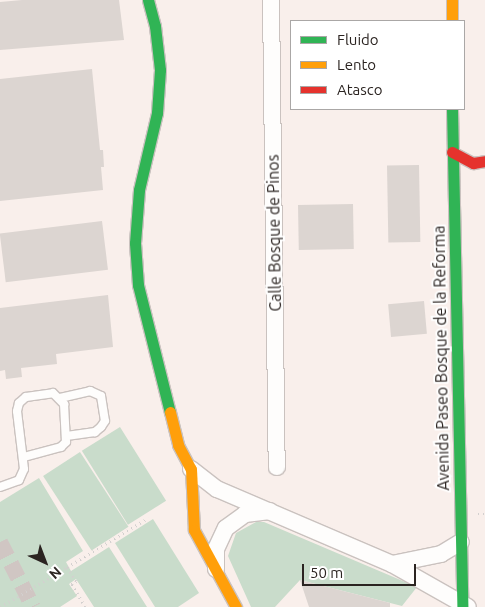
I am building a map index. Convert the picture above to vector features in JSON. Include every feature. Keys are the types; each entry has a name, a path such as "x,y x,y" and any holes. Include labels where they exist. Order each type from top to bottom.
{"street":[{"path":"148,0 155,26 160,70 157,113 139,190 135,243 138,285 178,445 191,469 217,489 392,564 464,606"},
{"name":"Calle Bosque de Pinos","path":"271,0 277,467"},
{"path":"452,0 452,20"},
{"name":"Avenida Paseo Bosque de la Reforma","path":"452,110 464,606"},
{"path":"452,152 473,163 485,161"},
{"path":"191,469 194,530 236,607"},
{"path":"218,575 216,549 226,528 245,514 272,511"},
{"path":"392,564 442,554 461,542"}],"lane":[{"path":"60,398 90,391 101,396 104,421 101,427 94,432 68,436"},
{"path":"0,488 11,486 23,475 24,458 16,412 19,403 26,397 53,392 64,404 68,436 61,447 24,458"}],"path":[{"path":"0,607 148,518"},
{"path":"67,567 76,581 71,584 85,607"}],"green space":[{"path":"120,427 166,501 128,525 82,451"},
{"path":"80,452 128,527 92,551 43,476"},
{"path":"39,478 83,551 66,562 71,571 109,547 147,607 94,607 76,579 69,584 77,596 60,607 0,607 0,502"},
{"path":"153,519 199,593 178,607 155,607 115,543"},
{"path":"256,522 264,522 417,587 402,606 300,580 275,607 251,607 228,556 236,533"}],"building":[{"path":"22,0 119,0 124,40 0,50 0,2"},
{"path":"92,69 100,150 103,150 104,167 101,167 103,190 0,201 0,79"},
{"path":"419,165 420,242 388,243 387,166"},
{"path":"353,204 354,249 299,250 298,205"},
{"path":"102,221 108,270 6,282 0,234"},
{"path":"108,295 113,347 56,354 57,364 21,368 22,377 6,379 5,370 0,371 0,308"},
{"path":"424,301 427,334 391,337 388,304"},
{"path":"300,580 390,603 390,607 309,607"}],"tunnel":[{"path":"0,542 33,607"}],"traffic: fast":[{"path":"148,0 155,26 160,70 157,113 139,190 135,243 138,285 170,412"},
{"path":"452,110 462,607"}],"traffic: slow":[{"path":"452,0 452,20"},
{"path":"170,412 178,445 191,469 194,530 236,607"}],"traffic: jam":[{"path":"452,152 473,163 485,161"}]}
